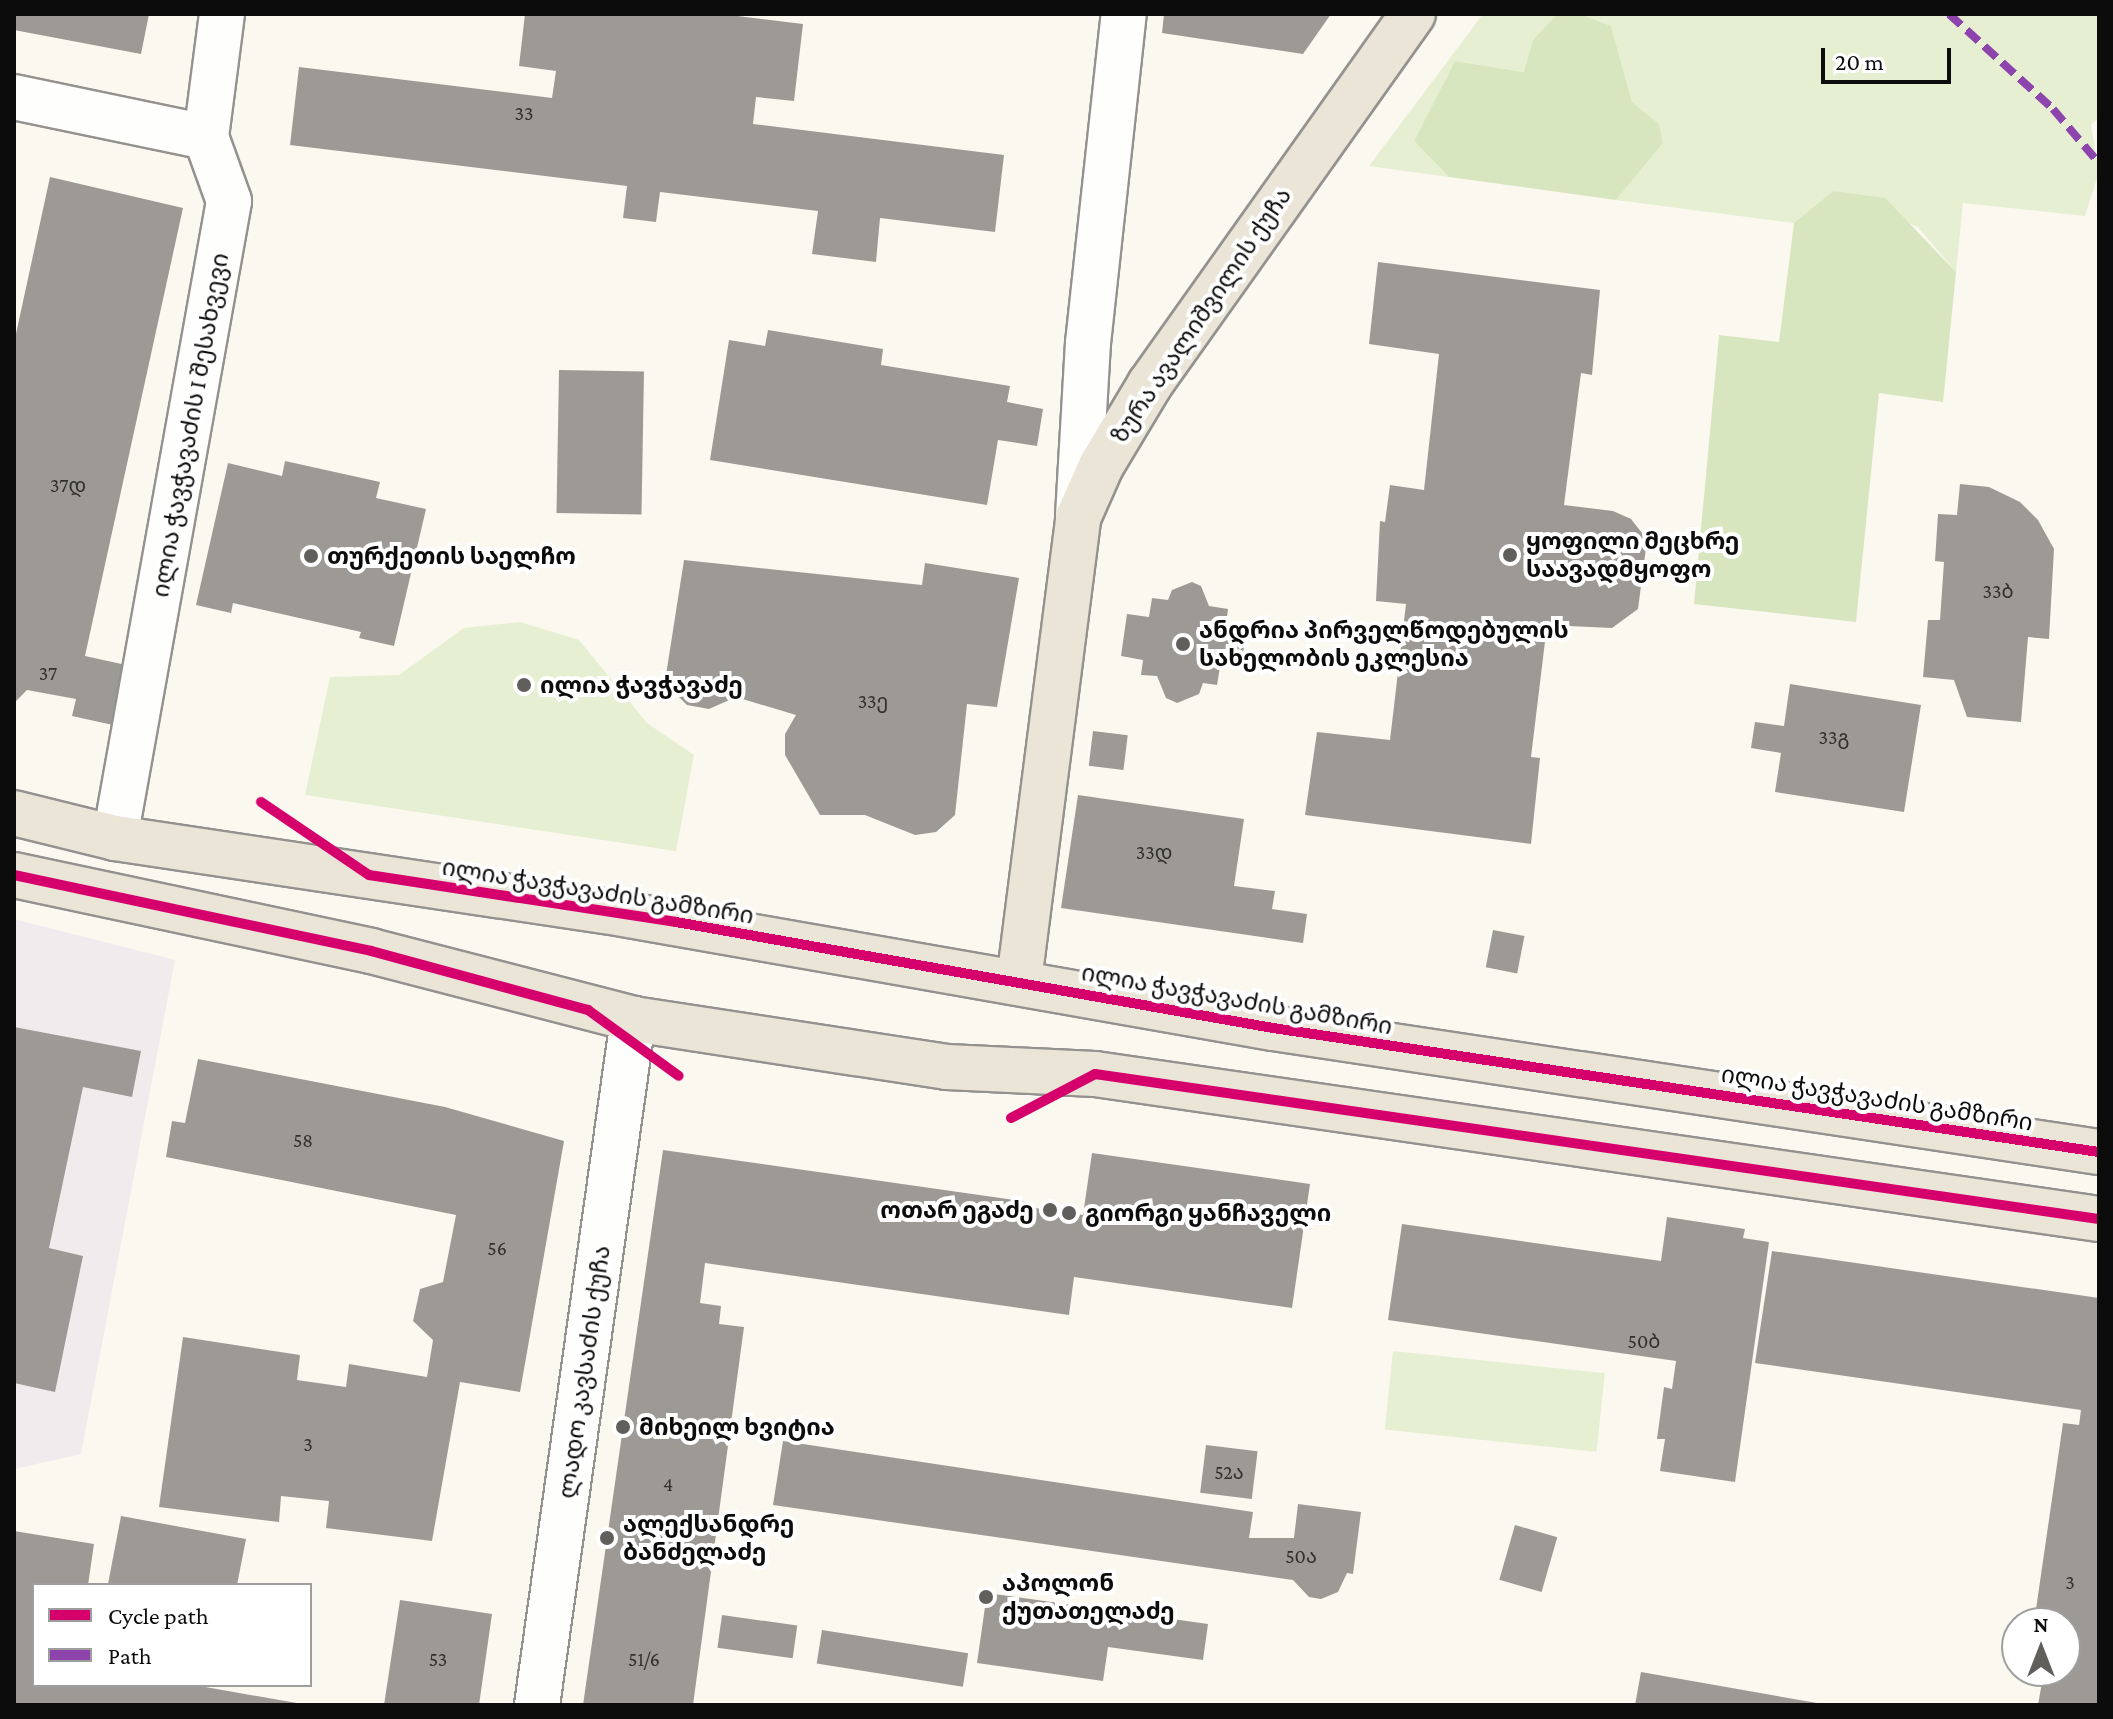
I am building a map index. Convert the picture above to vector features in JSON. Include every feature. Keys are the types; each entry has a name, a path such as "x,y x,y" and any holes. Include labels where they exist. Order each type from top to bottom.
{"main road":[{"name":"ზურა ავალიშვილის ქუჩა","path":"1019,981 1078,518 1101,466 1150,384 1413,14"},
{"name":"ილია ჭავჭავაძის გამზირი","path":"14,813 115,838 606,911 1019,981 1273,1028 2099,1152"},
{"path":"14,875 371,951 632,1029 947,1067 1095,1074 2099,1219"}],"street":[{"name":"ილია ჭავჭავაძის I შესახვევი","path":"115,838 229,201 206,137 222,14"},
{"path":"1078,518 1088,343 1124,14"},
{"path":"14,97 206,137"},
{"name":"ლადო კავსაძის ქუჩა","path":"537,1705 632,1029"}],"shaded area":[{"path":"14,919 175,960 81,1454 14,1469"}],"green space":[{"path":"1483,14 1557,14 1533,40 1525,72 1455,61 1414,141 1449,177 1369,166"},
{"path":"1557,14 1580,14 1611,26 1632,102 1659,124 1663,143 1616,200 1449,177 1414,141 1455,61 1524,72 1533,40"},
{"path":"1580,14 2099,14 2099,117 2091,125 2099,172 2085,216 1963,203 1956,272 1918,227 1833,191 1794,223 1616,200 1663,143 1659,124 1632,102 1611,26"},
{"path":"1833,191 1885,198 1956,272 1943,402 1879,393 1856,622 1694,604 1719,335 1779,342 1794,223"},
{"path":"520,622 579,640 647,723 694,755 676,851 305,795 330,677 399,675 464,628"},
{"path":"1393,1351 1605,1373 1597,1452 1385,1430"}],"building":[{"path":"14,14 149,14 141,54 14,30"},
{"path":"525,14 721,14 803,24 794,101 756,97 753,124 1004,155 995,232 880,218 876,262 812,254 818,211 660,192 656,222 623,218 627,186 290,145 299,67 552,98 556,71 519,66"},
{"path":"1164,14 1331,14 1303,54 1162,33"},
{"path":"50,177 183,208 85,656 126,665 113,725 72,716 76,699 27,690 14,703 14,343"},
{"name":"ყოფილი მეცხრე საავადმყოფო","path":"1378,262 1600,290 1592,375 1581,373 1564,505 1613,511 1631,519 1642,533 1646,548 1638,609 1612,628 1547,625 1531,757 1540,758 1531,844 1305,815 1317,732 1390,740 1406,604 1376,601 1380,521 1385,522 1390,485 1424,490 1439,354 1369,344"},
{"path":"768,330 883,349 881,365 1010,386 1007,402 1043,409 1037,446 998,440 987,505 710,460 729,340 765,346"},
{"path":"559,370 644,371 641,514 557,513"},
{"name":"თურქეთის საელჩო","path":"285,461 380,482 376,498 426,509 394,646 359,638 361,632 233,603 231,613 196,605 228,463 282,476"},
{"path":"1960,484 1989,487 2020,502 2038,520 2054,549 2049,639 2028,637 2021,722 1967,717 1954,680 1923,677 1928,620 1940,620 1944,562 1935,561 1938,514 1957,515"},
{"path":"684,560 922,585 925,563 1019,578 997,707 967,704 955,815 936,832 915,835 865,815 820,815 785,755 785,734 796,715 736,697 709,709 687,705 672,690 666,675"},
{"name":"ანდრია პირველწოდებულის სახელობის ეკლესია","path":"1192,582 1201,586 1209,606 1228,609 1226,625 1236,630 1244,649 1240,659 1220,667 1217,685 1203,683 1199,694 1177,703 1166,698 1157,676 1141,675 1143,660 1121,656 1127,614 1149,617 1152,598 1168,600 1172,590"},
{"path":"1790,684 1921,705 1904,812 1775,792 1781,753 1751,748 1755,722 1784,726"},
{"path":"1093,731 1128,735 1123,770 1089,766"},
{"path":"1078,795 1244,819 1234,886 1275,891 1272,909 1307,914 1303,943 1061,908"},
{"path":"1493,930 1524,936 1517,973 1486,967"},
{"path":"14,1027 141,1051 132,1097 83,1087 49,1248 83,1256 55,1392 14,1383"},
{"path":"198,1059 445,1107 564,1141 520,1392 460,1382 432,1541 326,1528 329,1501 281,1496 279,1522 159,1507 183,1337 300,1355 297,1380 346,1387 349,1364 427,1377 433,1340 413,1321 420,1289 443,1282 456,1215 166,1157 172,1121 185,1123"},
{"path":"663,1150 1029,1202 1028,1207 1083,1215 1092,1153 1310,1184 1292,1308 1074,1277 1069,1315 705,1263 700,1303 721,1306 719,1324 744,1327 693,1705 583,1705"},
{"path":"1667,1217 1745,1229 1743,1238 1769,1242 1735,1482 1660,1471 1665,1439 1657,1439 1664,1387 1672,1389 1676,1361 1388,1320 1402,1224 1661,1261"},
{"path":"1772,1251 2099,1298 2099,1705 2038,1705 2041,1687 2081,1687 2081,1607 2036,1607 2063,1423 2079,1425 2081,1410 1755,1363"},
{"path":"783,1441 1253,1512 1249,1538 1294,1538 1298,1504 1361,1512 1353,1574 1347,1573 1338,1592 1321,1599 1309,1597 1293,1580 773,1505"},
{"path":"1206,1445 1258,1451 1252,1499 1200,1493"},
{"path":"121,1516 246,1539 237,1583 108,1583"},
{"path":"1515,1525 1557,1537 1542,1592 1499,1580"},
{"path":"14,1531 94,1544 88,1583 32,1583 32,1687 205,1687 308,1705 14,1705"},
{"path":"987,1593 1208,1624 1203,1660 1108,1647 1103,1681 977,1663"},
{"path":"400,1600 492,1614 479,1705 384,1705"},
{"path":"722,1615 797,1626 793,1658 717,1648"},
{"path":"822,1630 968,1653 963,1687 817,1664"},
{"path":"1641,1672 1817,1703 1817,1705 1635,1705"}],"marked path":[{"path":"1949,14 2053,109 2099,163"}],"cycle path":[{"path":"261,802 369,875 676,922 1273,1028 2099,1152"},
{"path":"14,875 371,951 588,1010 679,1076"},
{"path":"1011,1118 1095,1074 2099,1219"}],"place":[{"name":"ყოფილი მეცხრე საავადმყოფო","path":"1510,555"},
{"name":"თურქეთის საელჩო","path":"311,556"},
{"name":"ანდრია პირველწოდებულის სახელობის ეკლესია","path":"1183,644"},
{"name":"ილია ჭავჭავაძე","path":"524,685"},
{"name":"ოთარ ეგაძე","path":"1050,1210"},
{"name":"გიორგი ყანჩაველი","path":"1069,1213"},
{"name":"მიხეილ ხვიტია","path":"623,1427"},
{"name":"ალექსანდრე ბანძელაძე","path":"607,1538"},
{"name":"აპოლონ ქუთათელაძე","path":"986,1597"}]}
